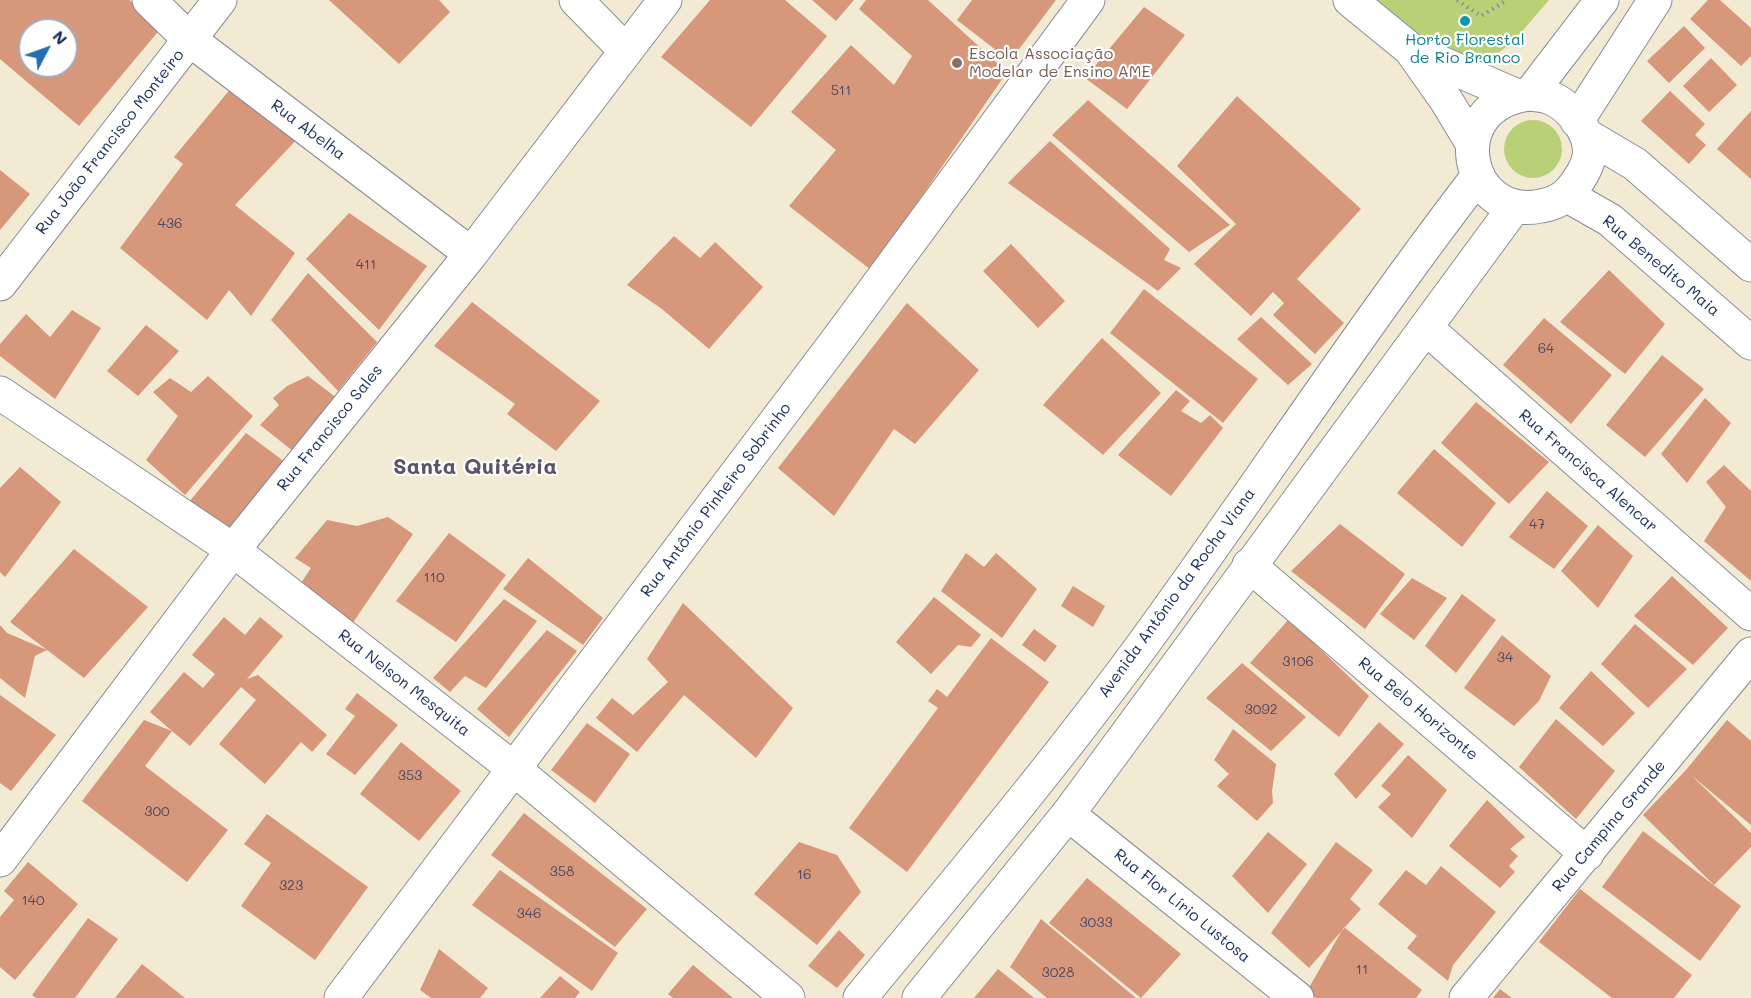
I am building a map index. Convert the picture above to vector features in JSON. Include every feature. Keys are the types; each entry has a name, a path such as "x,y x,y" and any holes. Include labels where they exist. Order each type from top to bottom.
{"street":[{"name":"Rua Abelha","path":"149,0 189,39 471,254"},
{"name":"Rua João Francisco Monteiro","path":"0,284 220,0"},
{"path":"576,0 626,51"},
{"name":"Rua Francisco Sales","path":"0,860 232,550 471,254 665,0"},
{"name":"Rua Antônio Pinheiro Sobrinho","path":"341,998 844,331 1088,0"},
{"path":"1350,0 1410,49 1446,100 1472,143"},
{"path":"1602,0 1522,94 1500,102 1486,113 1477,127 1472,143 1473,160 1478,176 1493,195 1515,207 1533,208 1551,204 1566,195 1581,177 1589,156 1582,128 1655,0"},
{"path":"1410,49 1522,94 1548,97 1565,106 1582,128 1635,164 1751,265"},
{"name":"Avenida Antônio da Rocha Viana","path":"860,998 995,836 1140,648 1422,248 1478,176"},
{"name":"Rua Benedito Maia","path":"1566,195 1610,219 1751,344"},
{"path":"919,998 1068,814 1515,207"},
{"name":"Rua Francisca Alencar","path":"1426,328 1751,614"},
{"name":"Rua Nelson Mesquita","path":"0,393 232,550 513,768 788,998"},
{"name":"Rua Belo Horizonte","path":"1249,566 1587,854"},
{"name":"Rua Campina Grande","path":"1466,998 1751,654"},
{"name":"Rua Flor Lírio Lustosa","path":"1068,814 1297,998"}],"path":[{"path":"1457,0 1481,16 1507,0"}],"green space":[{"name":"Horto Florestal de Rio Branco","path":"1376,0 1549,0 1513,42 1486,62 1454,63 1448,70"},
{"path":"1533,120 1544,122 1557,133 1562,149 1560,160 1549,173 1533,178 1522,176 1509,165 1504,149 1506,138 1517,125"}],"building":[{"path":"0,0 129,0 162,27 79,126 22,78 78,78 78,18 18,18 18,74 0,59"},
{"path":"329,0 439,0 450,12 399,64"},
{"path":"710,0 785,0 827,36 751,127 661,57"},
{"path":"812,0 854,0 836,21"},
{"path":"866,0 928,0 1007,72 871,270 789,206 836,150 791,112 851,45 894,85 912,56 859,9"},
{"path":"972,0 1056,0 1010,61 957,20"},
{"path":"1708,0 1720,0 1751,28 1751,56 1741,66 1690,19"},
{"path":"1144,7 1185,35 1127,109 1085,78"},
{"path":"1684,26 1705,48 1669,83 1647,61"},
{"path":"1711,58 1737,85 1709,112 1683,86"},
{"path":"232,87 300,136 235,205 295,253 251,316 229,290 207,320 120,248 183,164 174,157"},
{"path":"1670,91 1705,124 1695,135 1706,145 1689,164 1641,121"},
{"path":"1237,96 1361,209 1297,279 1344,323 1315,354 1273,315 1284,303 1273,292 1251,316 1194,264 1236,224 1177,166"},
{"path":"1088,100 1230,225 1189,252 1052,135"},
{"path":"1751,111 1751,179 1717,149"},
{"path":"1050,141 1170,249 1164,260 1181,268 1158,291 1008,183"},
{"path":"0,170 30,194 0,230"},
{"path":"349,213 427,266 379,330 306,259"},
{"path":"674,236 700,258 715,242 763,287 709,349 662,309 627,285"},
{"path":"1011,244 1065,301 1038,328 983,271"},
{"path":"1609,270 1665,324 1625,374 1560,322"},
{"path":"308,273 377,342 338,391 271,320"},
{"path":"1144,289 1258,379 1223,423 1110,333"},
{"path":"472,302 600,401 556,451 507,414 515,404 434,346"},
{"path":"907,303 979,370 915,444 894,429 834,516 778,468"},
{"path":"72,310 101,328 55,399 0,356 0,344 26,314 50,337"},
{"path":"1261,317 1312,364 1288,385 1237,339"},
{"path":"1544,318 1612,375 1571,424 1503,365"},
{"path":"146,325 179,351 138,396 107,371"},
{"path":"1102,338 1161,393 1103,455 1043,405"},
{"path":"1662,355 1704,389 1645,457 1606,425"},
{"path":"208,376 253,416 185,495 146,460 178,416 153,392 170,378 191,392"},
{"path":"308,376 338,399 294,452 260,425 279,405 273,398 287,386"},
{"path":"1176,390 1190,401 1181,411 1201,423 1210,415 1223,428 1171,496 1118,455"},
{"path":"1705,398 1731,423 1687,483 1661,454"},
{"path":"1476,402 1549,462 1509,504 1441,443"},
{"path":"246,433 285,462 229,533 189,502"},
{"path":"1434,449 1496,503 1462,547 1397,493"},
{"path":"1724,465 1751,491 1751,581 1704,541 1726,507 1706,482"},
{"path":"20,467 61,502 5,577 0,572 0,488"},
{"path":"1547,491 1588,526 1554,569 1509,537"},
{"path":"388,517 413,534 352,624 297,589 311,568 295,558 327,520 357,526"},
{"path":"1340,524 1405,574 1365,629 1291,571"},
{"path":"1598,525 1633,556 1598,608 1561,571"},
{"path":"449,533 506,575 456,642 396,601"},
{"path":"74,549 148,607 84,678 10,622"},
{"path":"966,553 984,567 996,553 1037,589 1002,638 941,591"},
{"path":"528,558 603,618 583,645 503,589"},
{"path":"1672,576 1728,628 1693,665 1634,616"},
{"path":"1412,578 1447,598 1414,640 1380,614"},
{"path":"1073,586 1105,606 1093,627 1061,606"},
{"path":"1462,594 1496,620 1456,673 1425,646"},
{"path":"934,597 981,635 971,647 958,645 931,674 896,642"},
{"path":"504,599 537,621 486,688 465,676 450,692 433,678"},
{"path":"683,603 793,708 756,758 684,695 637,752 596,718 612,698 633,715 668,682 647,659"},
{"path":"224,617 245,635 260,617 283,636 247,679 258,675 327,735 312,752 301,742 265,784 219,744 256,700 241,687 190,746 150,712 184,672 203,688 215,674 192,655"},
{"path":"1289,619 1369,696 1339,737 1250,663"},
{"path":"1635,624 1687,669 1648,708 1601,664"},
{"path":"0,625 7,633 47,650 35,656 25,698 0,678"},
{"path":"1034,629 1057,646 1045,662 1022,645"},
{"path":"547,630 577,651 509,737 477,709"},
{"path":"1502,635 1551,676 1539,701 1514,726 1464,688"},
{"path":"991,638 1049,682 907,872 849,828 938,708 928,701 937,689 947,697"},
{"path":"1242,663 1306,717 1271,751 1206,698"},
{"path":"1591,671 1635,713 1603,746 1559,708"},
{"path":"357,693 398,725 355,775 326,754 355,716 345,709"},
{"path":"0,695 56,735 11,791 0,783"},
{"path":"1556,719 1615,771 1576,819 1519,767"},
{"path":"144,720 172,731 145,766 228,830 187,882 82,801"},
{"path":"1727,720 1751,741 1751,825 1691,775 1751,833 1751,847 1714,885 1643,815 1686,770"},
{"path":"1379,722 1404,744 1356,799 1334,774"},
{"path":"587,723 630,754 595,803 551,770"},
{"path":"1233,729 1276,764 1272,791 1273,803 1257,821 1217,786 1229,774 1214,760"},
{"path":"401,742 461,791 419,841 360,794"},
{"path":"1408,755 1447,790 1412,838 1378,807 1391,794 1381,786"},
{"path":"1487,800 1525,837 1510,849 1518,856 1509,866 1515,872 1500,888 1449,846"},
{"path":"524,813 647,909 615,947 491,855"},
{"path":"267,814 368,887 315,960 241,906 271,863 244,844"},
{"path":"1643,831 1741,906 1700,961 1602,887"},
{"path":"1268,832 1307,864 1268,913 1232,876"},
{"path":"799,842 837,855 861,892 817,945 754,894"},
{"path":"1336,842 1373,870 1350,899 1361,909 1309,968 1271,933"},
{"path":"28,862 78,904 15,980 0,967 0,917 14,900 4,891"},
{"path":"1441,866 1496,912 1453,965 1448,981 1407,948 1417,936 1378,904 1406,870 1426,885"},
{"path":"500,870 618,953 592,991 472,905"},
{"path":"1087,878 1181,954 1141,998 1049,923"},
{"path":"1580,889 1692,975 1674,998 1612,998 1539,942"},
{"path":"88,918 118,939 75,998 36,998 32,995"},
{"path":"1041,919 1136,998 1047,998 1010,967"},
{"path":"1344,927 1422,990 1416,998 1316,998 1307,991"},
{"path":"839,930 865,955 837,988 808,966"},
{"path":"439,949 488,988 480,998 431,998 420,990"},
{"path":"142,964 185,998 115,998"},
{"path":"693,965 733,998 673,998 668,994"},
{"path":"998,969 1034,998 974,998"},
{"path":"560,976 580,992 575,998 540,998"},
{"path":"1500,989 1512,998 1493,998"}],"place":[{"name":"Horto Florestal de Rio Branco","path":"1465,21"},
{"name":"Escola Associação Modelar de Ensino AME","path":"957,63"}],"district":[{"name":"Santa Quitéria","path":"475,467"}]}
